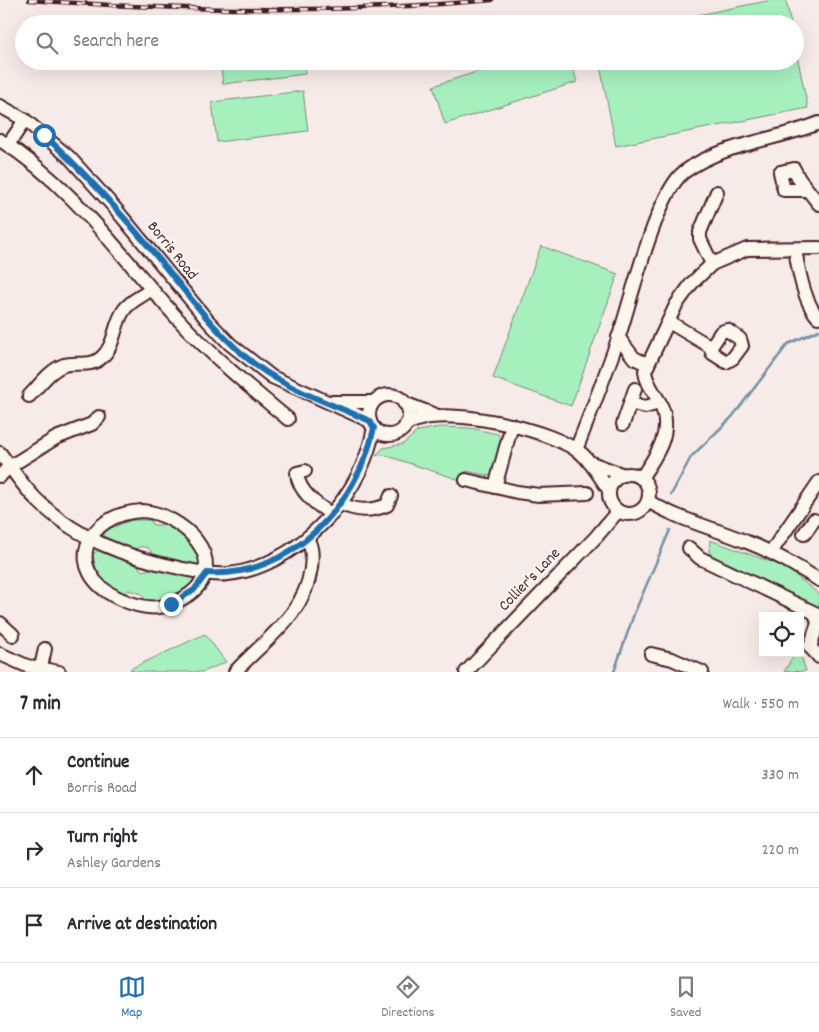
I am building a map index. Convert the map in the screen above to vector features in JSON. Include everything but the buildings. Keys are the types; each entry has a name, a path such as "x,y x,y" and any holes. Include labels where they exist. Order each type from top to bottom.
{"street":[{"name":"Borris Road","path":"0,106 25,120 69,157 167,268 209,322 230,344 272,377 372,425"},
{"path":"25,120 4,143 42,171 73,199 151,289 222,364 288,419"},
{"path":"576,450 618,337 659,214 670,188 678,177 700,163 729,150 819,123"},
{"path":"807,190 819,204"},
{"path":"712,264 700,239 700,232 717,192"},
{"path":"641,478 662,446 667,422 660,403 646,377 647,364 685,291 712,264 747,249 819,248"},
{"path":"794,249 798,269 811,308 818,317"},
{"path":"30,396 58,368 67,364 92,364 99,360 110,349 123,311 132,301 151,289"},
{"path":"669,322 711,347"},
{"path":"618,337 634,358 647,364"},
{"path":"624,424 635,389"},
{"path":"0,453 4,471 56,516 90,539 141,559 207,573 228,574 267,563 307,538 341,504 356,480 370,447 372,425 369,411 373,402 378,398 390,395 440,417"},
{"name":"Borris Road","path":"328,403 373,402"},
{"path":"404,402 408,413 406,424"},
{"path":"630,403 645,407 660,403"},
{"path":"370,447 386,434 400,431 406,424 425,417 512,425 549,437 576,450 589,462 609,490 610,501 618,511 625,514 637,513 648,501 648,488 641,478 633,474 624,475 615,480 609,490"},
{"path":"4,471 56,438 92,424 100,418"},
{"path":"372,425 386,434"},
{"path":"495,487 512,425"},
{"path":"589,462 624,475"},
{"path":"305,471 297,473 301,485 313,500 332,514"},
{"path":"466,480 539,495 587,493"},
{"path":"771,552 819,482"},
{"path":"341,504 352,509 368,511 387,505 391,496"},
{"path":"648,501 670,514 771,552 819,580"},
{"path":"142,511 159,514 181,526 197,542 205,555 207,573 194,590 171,604 150,607 126,602 103,590 92,578 86,558 86,550 98,526 118,515 142,511"},
{"name":"Collier's Lane","path":"466,672 596,537 618,511"},
{"path":"236,672 277,632 298,607 305,593 312,551 307,538"},
{"path":"690,548 700,558 814,613 818,623 810,647 819,656"},
{"path":"41,667 45,649"},
{"path":"0,654 26,669 41,667 59,672"},
{"path":"651,654 672,659 702,672"}],"green space":[{"path":"772,0 786,0 789,15 698,15"},
{"path":"221,70 305,70 305,74 223,84"},
{"path":"482,70 574,70 577,82 445,124 433,86"},
{"path":"601,70 800,70 808,108 616,146"},
{"path":"303,91 308,131 217,142 212,102"},
{"path":"541,246 618,274 571,406 493,378"},
{"path":"440,427 470,428 498,434 501,449 490,476 466,471 460,480 381,454 376,456 383,448 403,444 418,431"},
{"path":"131,520 150,520 153,525 161,525 164,521 185,535 204,559 200,567 153,557 150,550 145,547 139,547 133,551 102,538 106,530"},
{"path":"710,540 785,567 819,594 819,610 712,557 709,551"},
{"path":"100,549 136,561 143,571 155,567 194,576 197,585 168,601 145,601 142,594 129,590 123,594 111,587 99,574 93,554"},
{"path":"205,634 226,662 203,672 136,672 130,669"},
{"path":"793,657 801,657 806,671 784,672"}],"waterway":[{"path":"671,495 691,457 732,417 788,344 819,330"},
{"path":"614,672 634,614 670,530"}],"railway":[{"path":"29,0 202,9 318,9 492,0"}],"route":[{"path":"44,135 69,157 114,207 167,268 209,322 230,344 272,377 370,421 374,428 370,447 347,496 332,514 309,536 296,547 267,563 228,574 207,573 202,582 185,598 171,604"}]}
